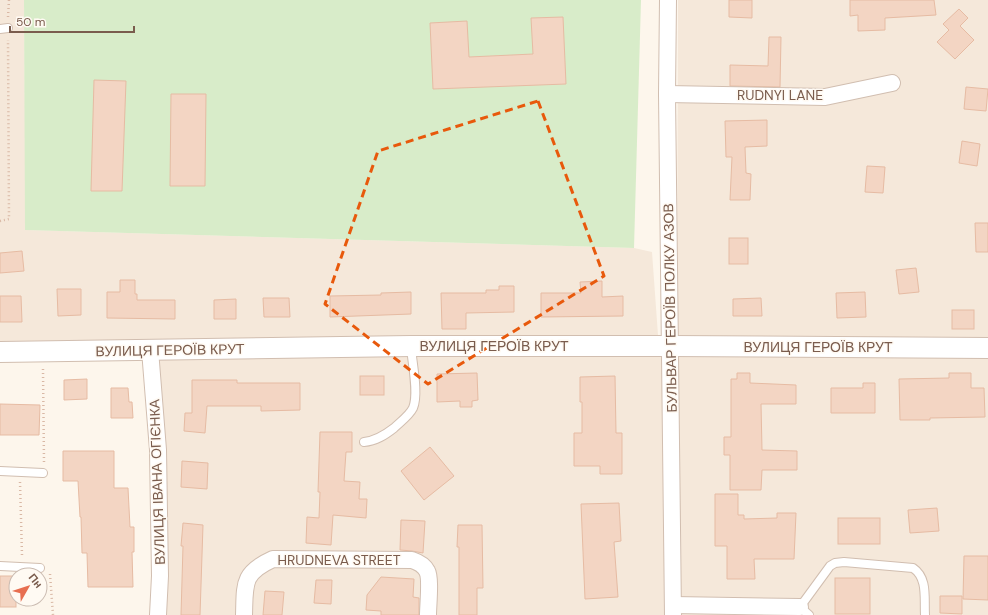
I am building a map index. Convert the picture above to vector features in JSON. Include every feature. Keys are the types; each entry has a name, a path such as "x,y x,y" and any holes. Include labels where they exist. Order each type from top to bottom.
{"street":[{"name":"БУЛЬВАР ГЕРОЇВ ПОЛКУ АЗОВ","path":"668,0 667,94 673,610"},
{"name":"RUDNYI LANE","path":"667,94 825,97 892,83"},
{"name":"ВУЛИЦЯ ГЕРОЇВ КРУТ","path":"0,352 411,346 988,348"},
{"name":"ВУЛИЦЯ ІВАНА ОГІЄНКА","path":"150,350 158,450 160,576 158,615"},
{"name":"HRUDNEVA STREET","path":"244,615 247,581 253,570 262,563 273,559 412,560 420,563 427,570 429,578 428,615"},
{"path":"673,610 804,611"}],"lane":[{"path":"364,442 382,437 404,419 413,407 416,391 411,346"},
{"path":"0,471 44,473"},
{"path":"804,611 830,566 835,563 844,562 913,568 920,574 924,582 925,615"},
{"path":"0,566 22,567"}],"path":[{"path":"0,221 9,219 4,29 9,0"},
{"path":"43,352 44,473"},
{"path":"20,472 22,567"},
{"path":"48,573 50,574 53,615"}],"highlighted area":[{"path":"538,101 604,276 428,384 325,304 378,151"}],"shaded area":[{"path":"0,0 24,0 26,230 634,248 652,252 658,335 180,341 0,341"},
{"path":"678,0 988,0 988,339 677,336"},
{"path":"157,355 988,357 988,615 165,615"}],"green space":[{"path":"24,0 641,0 634,248 25,230"}],"building":[{"path":"729,0 752,0 752,18 729,17"},
{"path":"850,0 934,0 936,15 885,18 885,30 858,31 858,15 850,16"},
{"path":"959,9 968,18 960,26 974,40 955,59 937,42 949,30 943,24"},
{"path":"563,17 566,84 433,89 430,23 467,21 469,57 533,54 531,18"},
{"path":"769,37 781,37 780,87 730,86 730,65 768,66"},
{"path":"94,80 126,81 122,191 91,191"},
{"path":"966,87 988,89 986,111 964,109"},
{"path":"171,94 206,94 205,186 170,186"},
{"path":"767,120 767,146 745,147 746,173 751,174 750,200 730,200 732,157 726,157 725,121"},
{"path":"962,141 980,144 977,166 959,163"},
{"path":"867,166 885,167 883,193 865,192"},
{"path":"975,223 988,223 988,252 976,252"},
{"path":"729,238 748,238 748,264 729,264"},
{"path":"22,251 24,271 0,273 0,253"},
{"path":"916,268 919,292 899,294 896,270"},
{"path":"120,280 135,280 135,294 137,294 137,300 175,300 175,319 107,318 107,292 120,292"},
{"path":"602,281 602,297 623,296 623,316 541,317 541,293 581,293 580,282"},
{"path":"499,286 514,286 514,312 466,313 466,329 442,329 441,293 486,293 486,290 499,290"},
{"path":"57,289 81,289 81,315 58,316"},
{"path":"411,292 411,314 330,317 330,296 381,295 381,293"},
{"path":"865,292 866,317 837,318 836,293"},
{"path":"0,296 21,296 22,322 0,322"},
{"path":"263,298 289,298 290,317 264,317"},
{"path":"761,298 762,316 733,316 733,299"},
{"path":"236,299 236,319 214,319 214,300"},
{"path":"952,310 974,310 974,329 952,329"},
{"path":"477,373 478,400 472,401 472,407 460,407 460,401 437,402 437,374"},
{"path":"737,373 750,373 750,383 796,385 796,404 761,404 762,450 797,451 797,470 762,470 761,490 730,490 730,455 724,455 724,437 731,437 731,379 737,379"},
{"path":"949,373 971,373 971,388 984,388 985,417 900,420 899,379 949,378"},
{"path":"360,376 384,376 384,395 360,395"},
{"path":"615,376 616,433 622,433 622,474 600,474 600,466 574,466 574,433 582,433 580,377"},
{"path":"87,379 87,399 64,400 64,380"},
{"path":"192,380 237,380 237,383 300,383 300,410 261,411 261,406 207,406 205,433 184,431 185,413 192,413"},
{"path":"863,383 875,383 875,413 831,413 831,388 863,388"},
{"path":"111,388 128,388 129,402 132,402 133,418 111,418"},
{"path":"0,404 40,405 39,435 0,435"},
{"path":"320,432 352,432 352,452 346,452 344,481 360,482 359,499 367,499 366,518 333,515 331,545 306,543 307,517 319,518 320,492 318,492"},
{"path":"430,447 454,476 424,500 401,471"},
{"path":"63,451 114,451 114,488 128,488 130,527 134,527 134,552 132,552 133,587 88,587 87,553 82,553 78,481 63,481"},
{"path":"182,461 208,463 207,489 181,487"},
{"path":"715,494 738,494 738,515 744,515 744,519 777,518 777,513 796,513 794,559 754,559 755,579 727,579 727,546 715,546"},
{"path":"619,503 621,541 614,542 618,597 585,599 581,504"},
{"path":"937,508 939,531 910,533 908,510"},
{"path":"838,518 880,518 880,544 838,544"},
{"path":"401,520 425,521 423,553 400,550"},
{"path":"183,523 203,525 200,615 181,615 183,546 181,546"},
{"path":"458,525 482,525 483,588 477,588 477,615 459,615 459,547 457,547"},
{"path":"964,556 988,556 988,600 963,599"},
{"path":"0,576 8,576 8,607 0,607"},
{"path":"381,577 414,579 413,597 419,598 419,615 381,615 381,611 366,610 367,595"},
{"path":"835,578 870,578 870,614 835,614"},
{"path":"316,580 332,580 331,604 314,603"},
{"path":"265,591 284,592 282,615 263,615"},
{"path":"940,596 962,596 962,614 940,613"}]}
